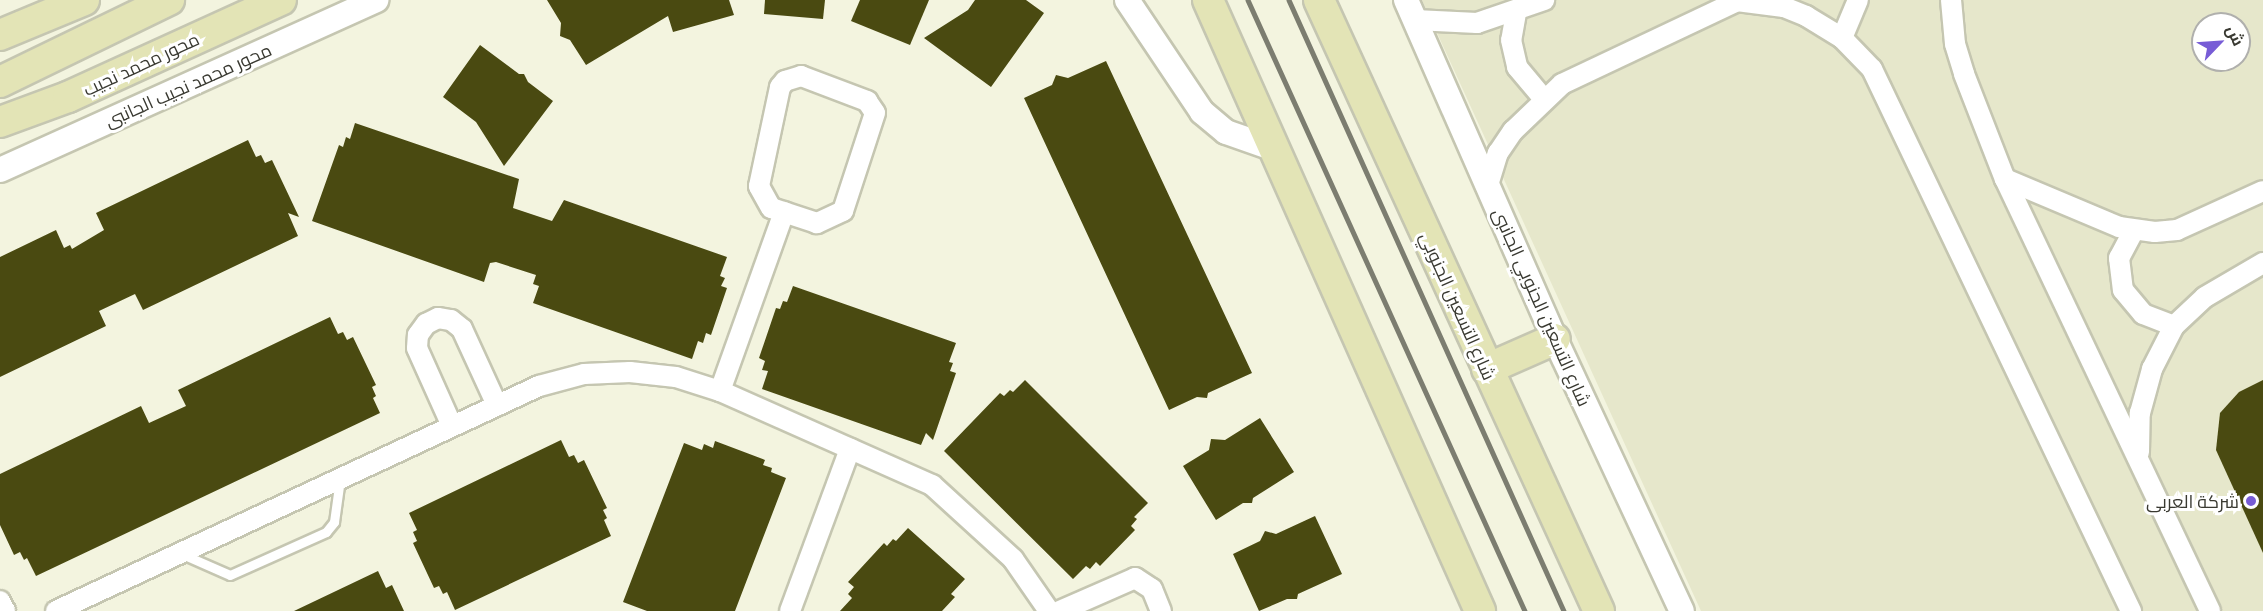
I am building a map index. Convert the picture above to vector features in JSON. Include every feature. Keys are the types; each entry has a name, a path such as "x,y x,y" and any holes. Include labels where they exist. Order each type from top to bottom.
{"main road":[{"path":"0,35 84,0"},
{"path":"0,82 169,0"},
{"name":"محور محمد نجيب","path":"0,122 68,97 281,0"},
{"path":"1208,0 1480,611"},
{"name":"شارع التسعين الجنوبي","path":"1319,0 1599,611"},
{"path":"1487,369 1555,339"}],"street":[{"name":"محور محمد نجيب الجانبى","path":"0,170 376,0"},
{"path":"1127,0 1208,117 1237,138 1272,148"},
{"path":"1411,10 1477,23 1516,13 1544,0"},
{"path":"1842,38 1858,0"},
{"path":"1951,0 1955,44 1964,74 2005,179 2210,611"},
{"path":"1488,185 1498,153 1543,98 1562,84 1738,1 1784,7 1816,21 1842,38 1872,69 2131,611"},
{"name":"شارع التسعين الجنوبي الجانبى","path":"1411,10 1555,339 1682,611"},
{"path":"1516,13 1511,40 1517,67 1543,98"},
{"path":"801,76 867,101 875,113 875,121 843,211 817,223 784,212 771,208 759,186 780,87 793,77 801,76"},
{"path":"2005,179 2134,230 2177,230 2263,190"},
{"path":"720,391 784,212"},
{"path":"2134,230 2119,258 2123,290 2143,314 2174,326"},
{"path":"2139,458 2140,413 2152,369 2174,326 2205,297 2263,263"},
{"path":"452,426 417,348 418,334 426,324 444,319 462,329 497,405"},
{"path":"56,611 539,386 584,375 630,372 676,377 720,391 932,485 1013,559 1049,611"},
{"path":"790,611 850,449"},
{"path":"1060,611 1135,578 1152,589 1161,611"},
{"path":"0,601 5,611"}],"lane":[{"path":"180,553 230,575 294,547 331,528 340,478"}],"shaded area":[{"path":"1422,0 2263,0 2263,611 1701,611"}],"building":[{"path":"547,0 729,0 734,15 673,32 668,16 586,65 570,40 560,36 561,23"},
{"path":"765,0 825,0 823,19 764,14"},
{"path":"860,0 929,0 910,45 851,21"},
{"path":"975,0 1026,0 1044,13 991,87 924,38 968,10"},
{"path":"480,45 519,74 524,74 528,82 553,101 504,166 476,122 443,97"},
{"path":"1106,61 1252,373 1208,393 1207,398 1197,397 1169,410 1024,98 1052,85 1056,75 1068,78"},
{"path":"355,123 519,179 513,208 552,221 564,200 727,257 720,276 725,278 721,286 727,288 711,335 706,333 703,343 698,341 692,359 533,303 539,286 533,284 536,275 496,262 490,263 484,282 312,221 339,145 343,147 346,137 350,139"},
{"path":"248,140 256,157 261,155 265,163 272,160 299,217 288,213 298,236 143,310 135,294 99,311 106,326 0,377 0,257 56,230 64,248 70,245 72,249 104,230 96,213"},
{"path":"793,286 956,343 949,362 953,363 950,371 956,373 933,440 926,433 921,445 762,389 768,371 762,370 765,361 759,358 776,308 780,309 783,301 787,302"},
{"path":"330,317 338,334 343,332 347,340 353,337 376,385 372,387 376,396 373,398 380,413 36,576 27,558 24,560 20,552 14,555 0,525 0,474 141,406 149,423 186,406 178,390"},
{"path":"1025,380 1148,503 1134,517 1137,519 1131,526 1135,530 1100,566 1096,562 1090,569 1086,566 1073,579 944,451 1000,393 1004,396 1010,390 1013,392"},
{"name":"شركة العربى","path":"2263,380 2263,553 2216,450 2220,413 2239,392"},
{"path":"1260,418 1294,472 1253,498 1252,503 1243,503 1216,520 1183,466 1209,450 1211,439 1225,440"},
{"path":"561,440 569,457 574,455 578,463 584,460 607,508 603,510 607,518 604,520 611,536 455,610 447,592 443,594 439,586 434,588 413,543 417,541 413,532 417,530 409,513"},
{"path":"715,441 765,460 763,465 772,468 771,472 786,478 735,611 647,611 623,602 684,443 702,450 704,444 713,448"},
{"path":"1315,516 1342,574 1298,594 1297,599 1287,599 1259,611 1233,554 1260,541 1265,531 1276,534"},
{"path":"908,528 965,579 951,594 955,597 942,611 840,611 852,598 848,594 854,587 848,582 884,543 887,546 893,539 896,541"},
{"path":"378,571 386,588 392,585 404,611 294,611"}],"railway":[{"path":"1248,0 1525,611"},
{"path":"1289,0 1564,611"}],"place":[{"name":"شركة العربى","path":"2251,501"}]}
